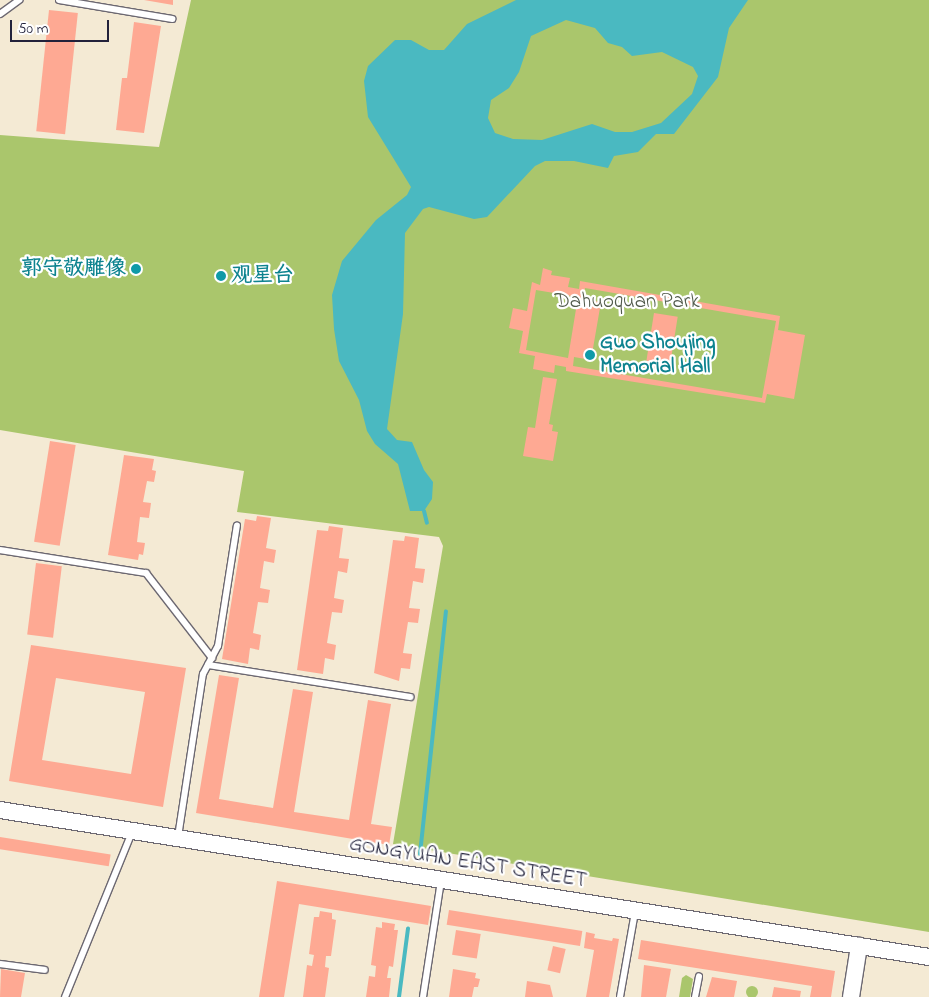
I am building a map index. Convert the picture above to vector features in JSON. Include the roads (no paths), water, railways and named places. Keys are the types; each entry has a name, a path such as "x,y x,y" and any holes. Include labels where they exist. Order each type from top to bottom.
{"street":[{"name":"GONGYUAN EAST STREET","path":"0,810 929,957"},
{"path":"851,997 860,946"}],"lane":[{"path":"0,14 19,0"},
{"path":"59,0 172,19"},
{"path":"178,838 203,674 218,646 237,525"},
{"path":"0,550 146,573 210,661 410,697"},
{"path":"65,997 132,831"},
{"path":"423,997 442,880"},
{"path":"620,997 635,911"},
{"path":"0,964 45,970"},
{"path":"695,997 699,976"}],"water":[{"path":"516,0 748,0 729,28 718,77 674,134 656,134 638,152 614,156 608,168 574,161 545,161 535,166 487,217 474,219 429,207 423,209 405,233 403,314 387,429 397,440 412,442 424,470 433,482 432,499 424,511 410,511 398,464 375,444 367,431 359,400 339,361 334,329 332,295 342,261 376,220 407,195 411,187 368,117 364,81 368,66 395,40 411,40 429,50 444,50 467,24","holes":["566,20 595,28 608,43 622,47 632,56 662,52 693,67 698,76 692,94 661,123 632,132 615,132 592,124 542,140 513,139 495,133 488,118 491,100 509,88 519,72 531,36"]}],"waterway":[{"path":"424,511 427,523"},
{"path":"420,854 446,611"},
{"path":"399,997 408,929"}],"place":[{"name":"郭守敬雕像","path":"136,269"},
{"name":"观星台","path":"221,276"},
{"name":"Guo Shoujing Memorial Hall","path":"590,355"}],"park label":[{"name":"Dahuoquan Park","path":"627,302"}]}
